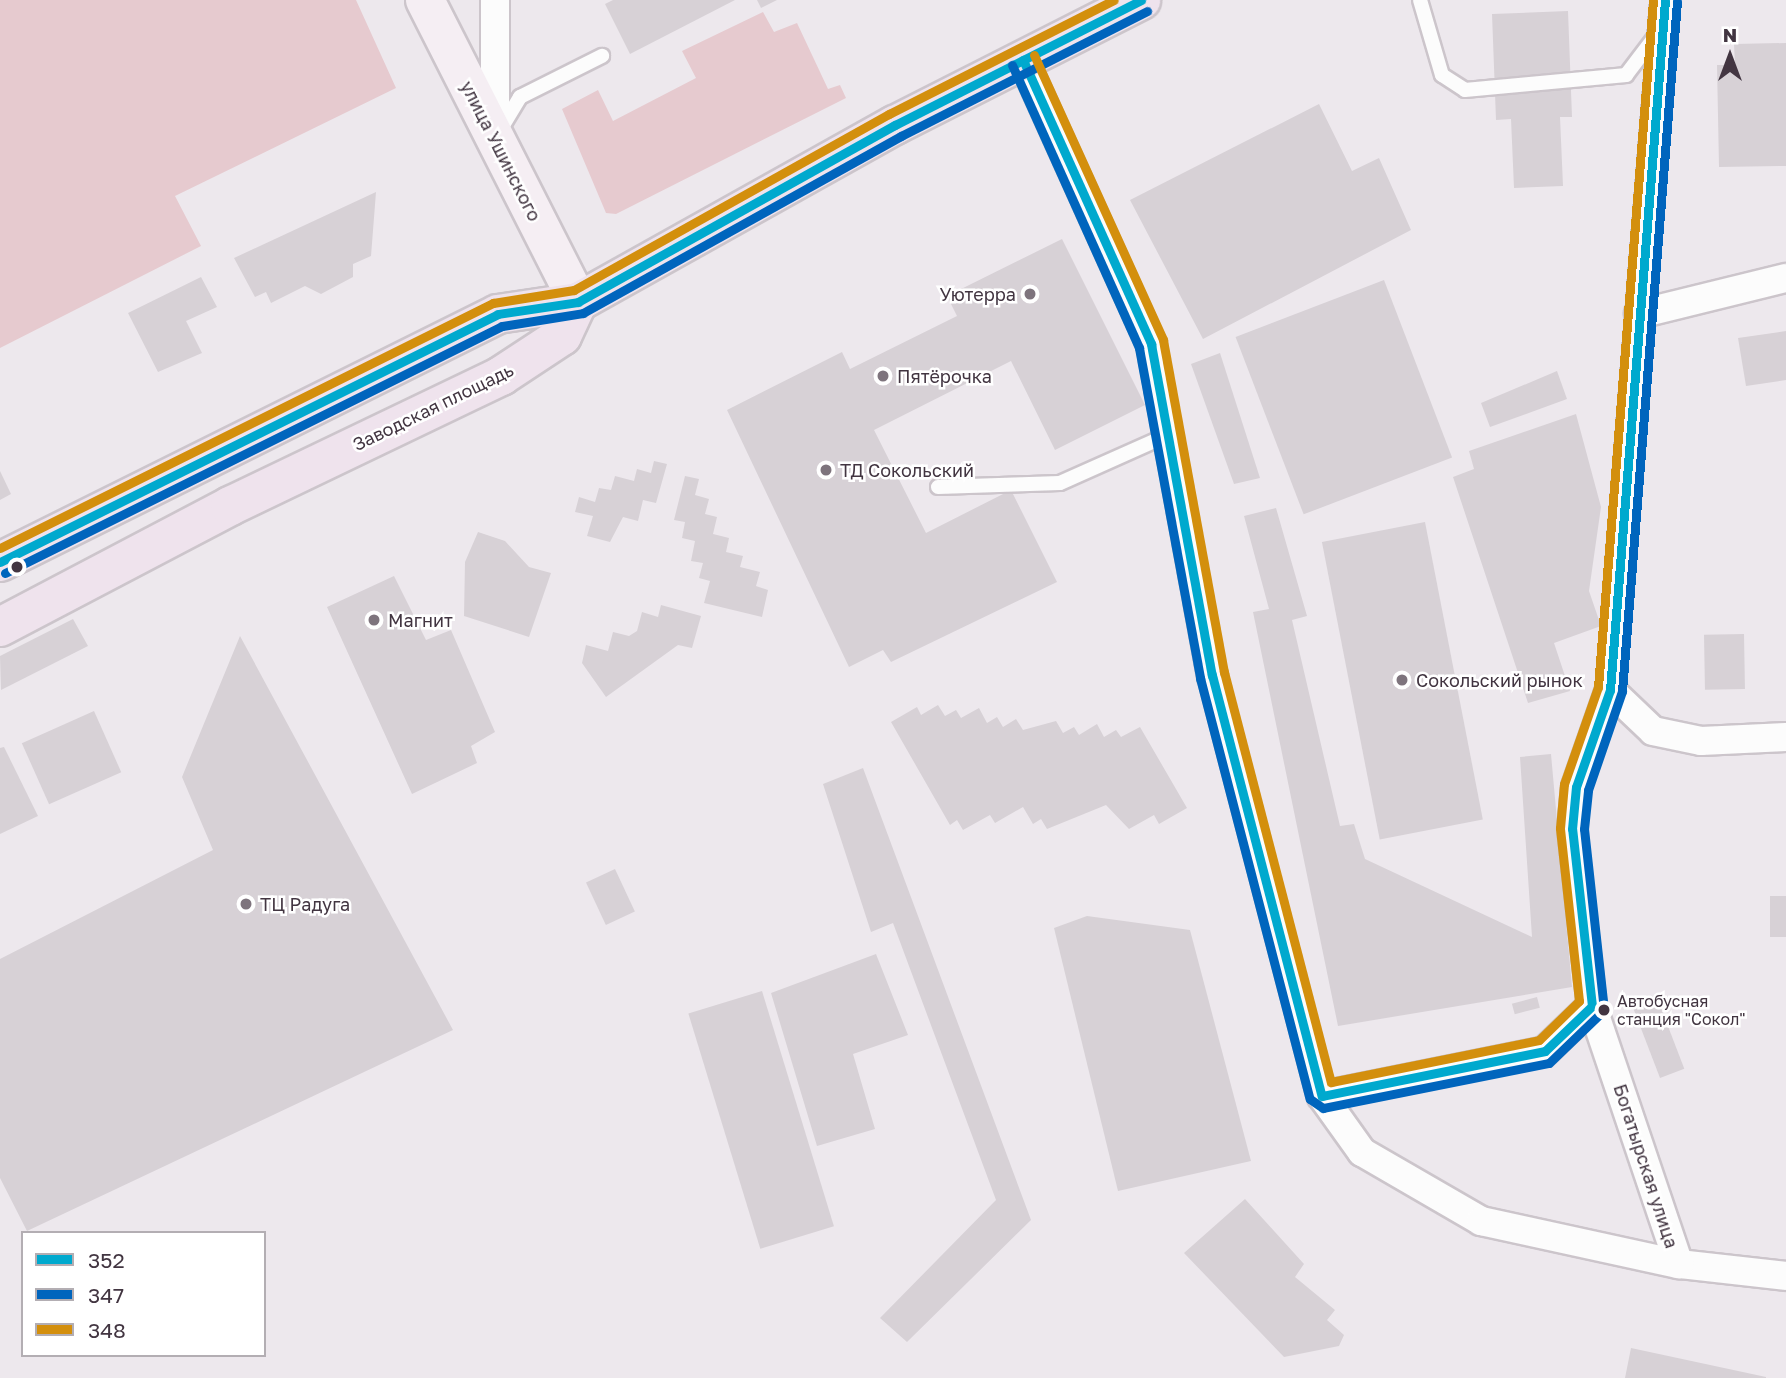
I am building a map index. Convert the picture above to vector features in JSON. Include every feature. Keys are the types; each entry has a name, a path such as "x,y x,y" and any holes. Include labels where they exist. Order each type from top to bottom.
{"main road":[{"path":"0,562 498,314 578,302 1023,60 1094,10 1141,0"},
{"name":"Заводская площадь","path":"0,627 230,506 501,376 562,336 578,302"}],"street":[{"name":"улица Ушинского","path":"425,0 578,302"},
{"path":"495,0 495,139"},
{"name":"Богатырская улица","path":"1664,13 1610,691 1576,788 1572,829 1592,1006 1678,1264 1786,1276"},
{"path":"1023,60 1151,344 1171,433 1212,675 1322,1096 1362,1152 1481,1222 1678,1264"},
{"path":"1639,314 1786,278"},
{"path":"1610,691 1653,731 1701,741 1786,737"},
{"path":"1322,1096 1545,1051 1592,1006"}],"lane":[{"path":"1420,0 1442,75 1465,90 1626,75 1664,13"},
{"path":"495,139 520,97 602,57"},
{"path":"938,486 1060,483 1171,433"}],"shaded area":[{"path":"0,0 356,0 396,88 175,196 201,246 0,348"},
{"path":"763,12 774,32 797,23 828,89 840,85 846,98 616,214 606,213 562,109 598,90 613,121 696,78 682,51"}],"building":[{"path":"613,0 735,0 630,54 605,4"},
{"path":"757,0 777,0 761,8"},
{"path":"1568,11 1572,117 1560,117 1563,186 1514,188 1511,119 1496,120 1492,14"},
{"path":"1786,43 1786,166 1719,167 1717,65 1735,65 1734,44"},
{"path":"1319,104 1352,171 1379,158 1411,230 1203,339 1130,200"},
{"path":"376,192 371,256 353,264 353,277 321,294 305,286 271,303 266,292 255,297 234,258"},
{"name":"ТД Сокольский","path":"1062,239 1145,405 1055,450 1011,361 874,430 926,533 1011,490 1057,582 891,662 883,650 849,667 727,410 842,352 850,369 957,316 947,296"},
{"path":"201,277 217,307 186,321 202,353 158,372 128,313"},
{"path":"1384,280 1452,457 1304,514 1236,337"},
{"path":"1786,331 1786,380 1746,386 1738,338"},
{"path":"1220,353 1260,478 1234,484 1191,364"},
{"path":"1557,371 1567,399 1490,427 1481,403"},
{"path":"1576,414 1601,507 1589,591 1601,626 1554,643 1570,691 1528,703 1453,477 1474,469 1469,451"},
{"path":"654,461 667,464 656,503 643,500 638,521 623,517 610,542 587,536 593,516 575,512 579,497 595,502 599,488 611,490 615,476 634,481 637,469 651,473"},
{"path":"0,471 11,494 0,500"},
{"path":"685,476 699,479 695,495 709,499 705,514 717,517 713,534 729,538 726,552 743,556 740,567 760,572 756,586 768,590 762,617 704,603 710,581 699,578 703,563 691,561 695,541 682,538 685,522 674,520"},
{"path":"1276,508 1307,616 1292,620 1340,826 1354,824 1365,859 1532,937 1520,757 1551,754 1572,987 1338,1026 1253,612 1269,609 1244,516"},
{"name":"Сокольский рынок","path":"1425,522 1483,819 1380,839 1322,542"},
{"path":"478,532 505,541 529,567 551,573 529,637 464,616 465,562"},
{"path":"394,576 426,640 451,630 495,732 471,746 477,763 412,794 327,607"},
{"path":"661,605 701,616 692,648 678,645 606,697 582,663 586,645 608,651 613,632 629,636 637,631 642,612 658,617"},
{"path":"73,619 88,646 1,690 0,656"},
{"path":"1744,634 1745,689 1705,690 1704,635"},
{"name":"ТЦ Радуга","path":"240,636 453,1030 27,1231 0,1178 0,959 213,850 182,777"},
{"path":"938,705 945,716 956,710 961,718 979,708 987,723 997,717 1003,727 1016,719 1023,730 1056,721 1063,733 1074,727 1079,735 1097,724 1104,737 1116,730 1121,737 1140,727 1187,808 1159,824 1154,815 1129,829 1106,805 1047,829 1041,819 1033,824 1023,807 995,823 990,815 963,830 957,820 950,825 891,722 917,707 921,715"},
{"path":"94,711 121,772 49,804 22,743"},
{"path":"4,747 38,816 0,834 0,748"},
{"path":"863,768 1031,1220 907,1342 880,1318 996,1200 893,923 871,932 823,784"},
{"path":"615,869 635,912 606,925 586,883"},
{"path":"1770,896 1786,896 1786,937 1770,937"},
{"path":"1087,916 1190,930 1251,1161 1118,1191 1054,928"},
{"path":"876,954 908,1035 853,1054 875,1129 817,1146 771,993"},
{"path":"762,991 834,1226 760,1249 688,1014"},
{"name":"Автобусная станция \"Сокол\"","path":"1656,995 1684,1069 1660,1078 1632,1004"},
{"path":"1537,997 1540,1008 1515,1014 1512,1004"},
{"path":"1245,1199 1304,1264 1295,1277 1335,1310 1327,1320 1344,1335 1339,1346 1284,1357 1184,1253"},
{"path":"1631,1348 1766,1377 1766,1378 1625,1378"}],"transit line":[{"name":"348","path":"0,548 493,303 574,290 889,114 1114,0"},
{"name":"352","path":"0,562 498,314 578,302 895,125 1141,0"},
{"name":"348","path":"1034,55 1163,340 1224,672 1331,1082 1539,1040 1579,1001 1560,828 1564,784 1598,687 1653,0"},
{"name":"352","path":"1023,60 1151,344 1212,675 1322,1096 1545,1051 1592,1006 1572,829 1576,787 1610,690 1665,0"},
{"name":"347","path":"1012,65 1139,348 1200,678 1310,1099 1323,1108 1549,1063 1604,1010 1584,829 1588,790 1622,691 1677,1"},
{"name":"347","path":"5,573 502,326 583,313 901,136 1147,11"}],"place":[{"name":"Уютерра","path":"1030,294"},
{"name":"Пятёрочка","path":"883,376"},
{"name":"ТД Сокольский","path":"826,470"},
{"name":"Магнит","path":"374,620"},
{"name":"Сокольский рынок","path":"1402,680"},
{"name":"ТЦ Радуга","path":"246,904"},
{"name":"Автобусная станция \"Сокол\"","path":"1604,1010"}]}
